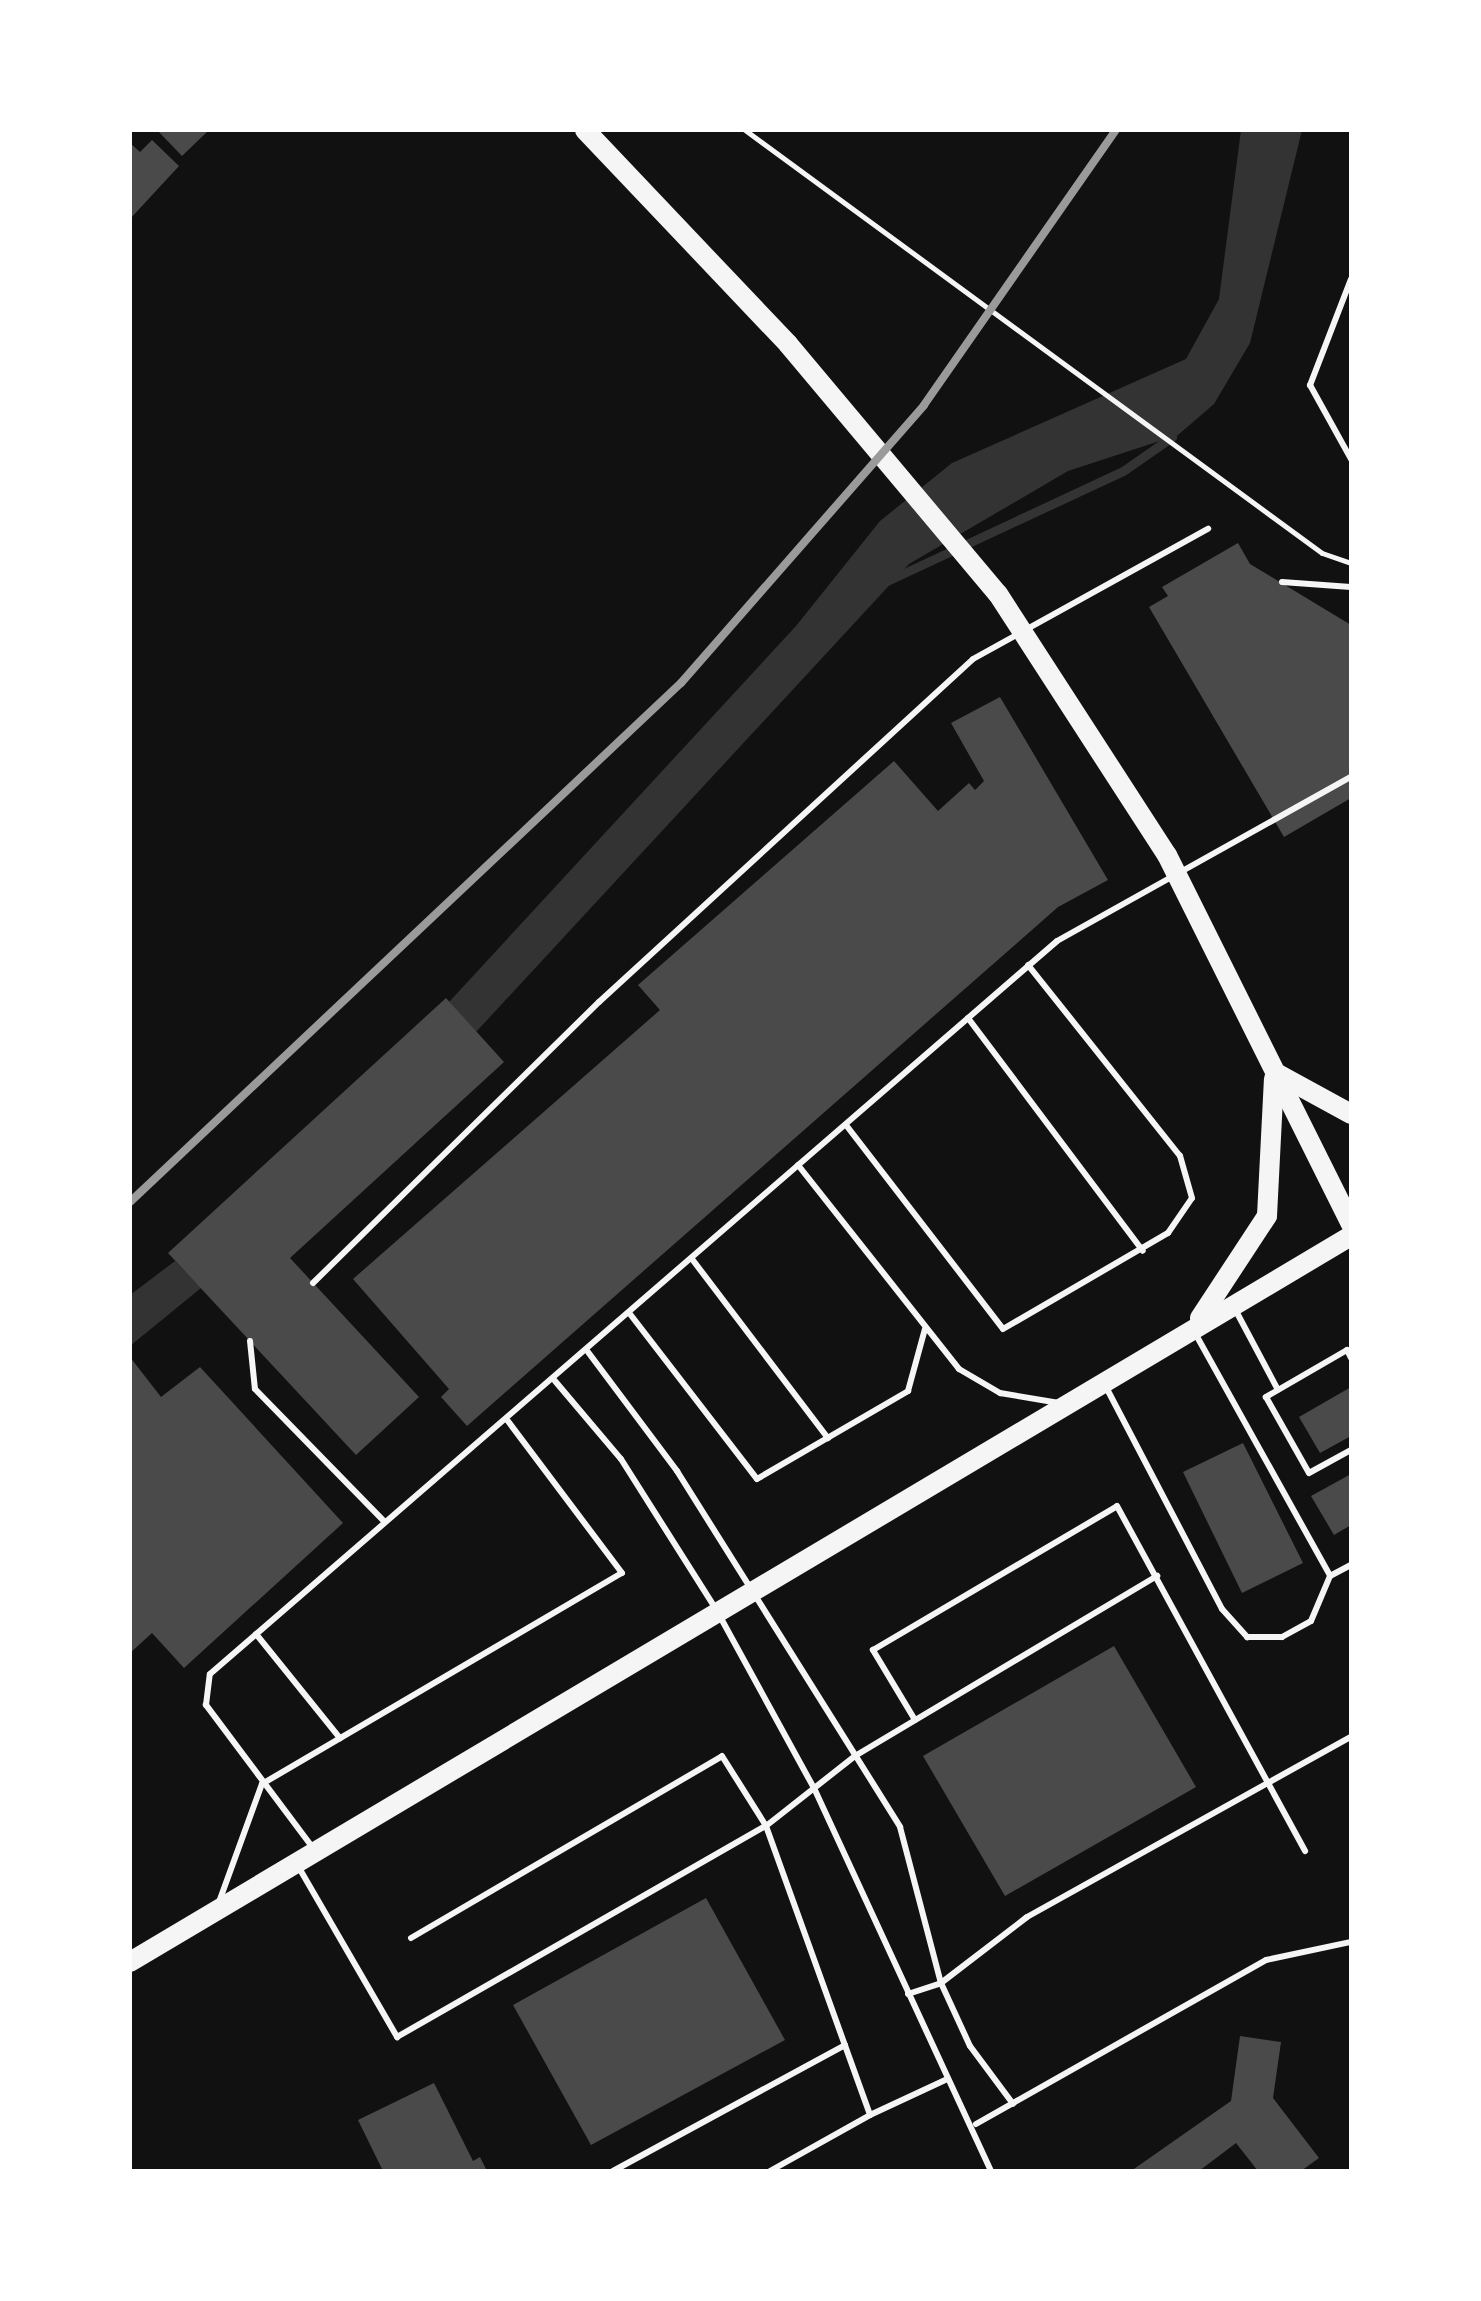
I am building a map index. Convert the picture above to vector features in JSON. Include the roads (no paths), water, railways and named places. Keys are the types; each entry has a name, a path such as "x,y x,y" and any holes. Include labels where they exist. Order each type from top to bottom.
{"main road":[{"path":"586,130 788,344 998,594 1167,855 1351,1224"},
{"path":"1274,1072 1351,1114"},
{"path":"1192,1328 1267,1216 1274,1072"},
{"path":"130,1962 294,1860 1351,1236"}],"lane":[{"path":"1351,279 1310,385 1351,459"},
{"path":"313,1283 599,1002 973,659 1208,529"},
{"path":"1282,582 1351,587"},
{"path":"314,1849 262,1784 203,1695 210,1674 555,1381 798,1165 1076,927 1351,778"},
{"path":"846,1124 1004,1329 1142,1250 1187,1211 1188,1172 1126,1079 1028,965"},
{"path":"968,1018 1142,1250"},
{"path":"798,1165 925,1329 986,1388 1065,1404"},
{"path":"692,1259 828,1438"},
{"path":"1232,1305 1278,1390"},
{"path":"630,1314 757,1480 908,1391 920,1375 925,1329"},
{"path":"1192,1328 1330,1576"},
{"path":"250,1341 254,1389 385,1522"},
{"path":"1351,1358 1347,1350 1266,1396 1308,1473 1351,1450"},
{"path":"588,1352 754,1590 912,1853 941,1982 970,2046 1013,2104"},
{"path":"555,1381 629,1470 717,1612 814,1788 945,2080 976,2124 991,2171"},
{"path":"1103,1381 1235,1628 1282,1637 1311,1621 1330,1576 1351,1565"},
{"path":"213,1911 262,1784 622,1573 508,1421"},
{"path":"914,1720 873,1650 1117,1506 1305,1851"},
{"path":"294,1860 397,2037 766,1826 855,1756 1157,1576"},
{"path":"256,1634 340,1738"},
{"path":"908,1994 941,1982 1004,1930 1351,1736"},
{"path":"411,1938 722,1756 766,1826 870,2115"},
{"path":"976,2124 1266,1960 1351,1942"},
{"path":"613,2171 844,2045"},
{"path":"770,2171 870,2115 945,2080"}],"waterway":[{"path":"887,581 1123,471 1172,437"}],"railway":[{"path":"130,1202 681,683 924,405 1116,130"}]}
